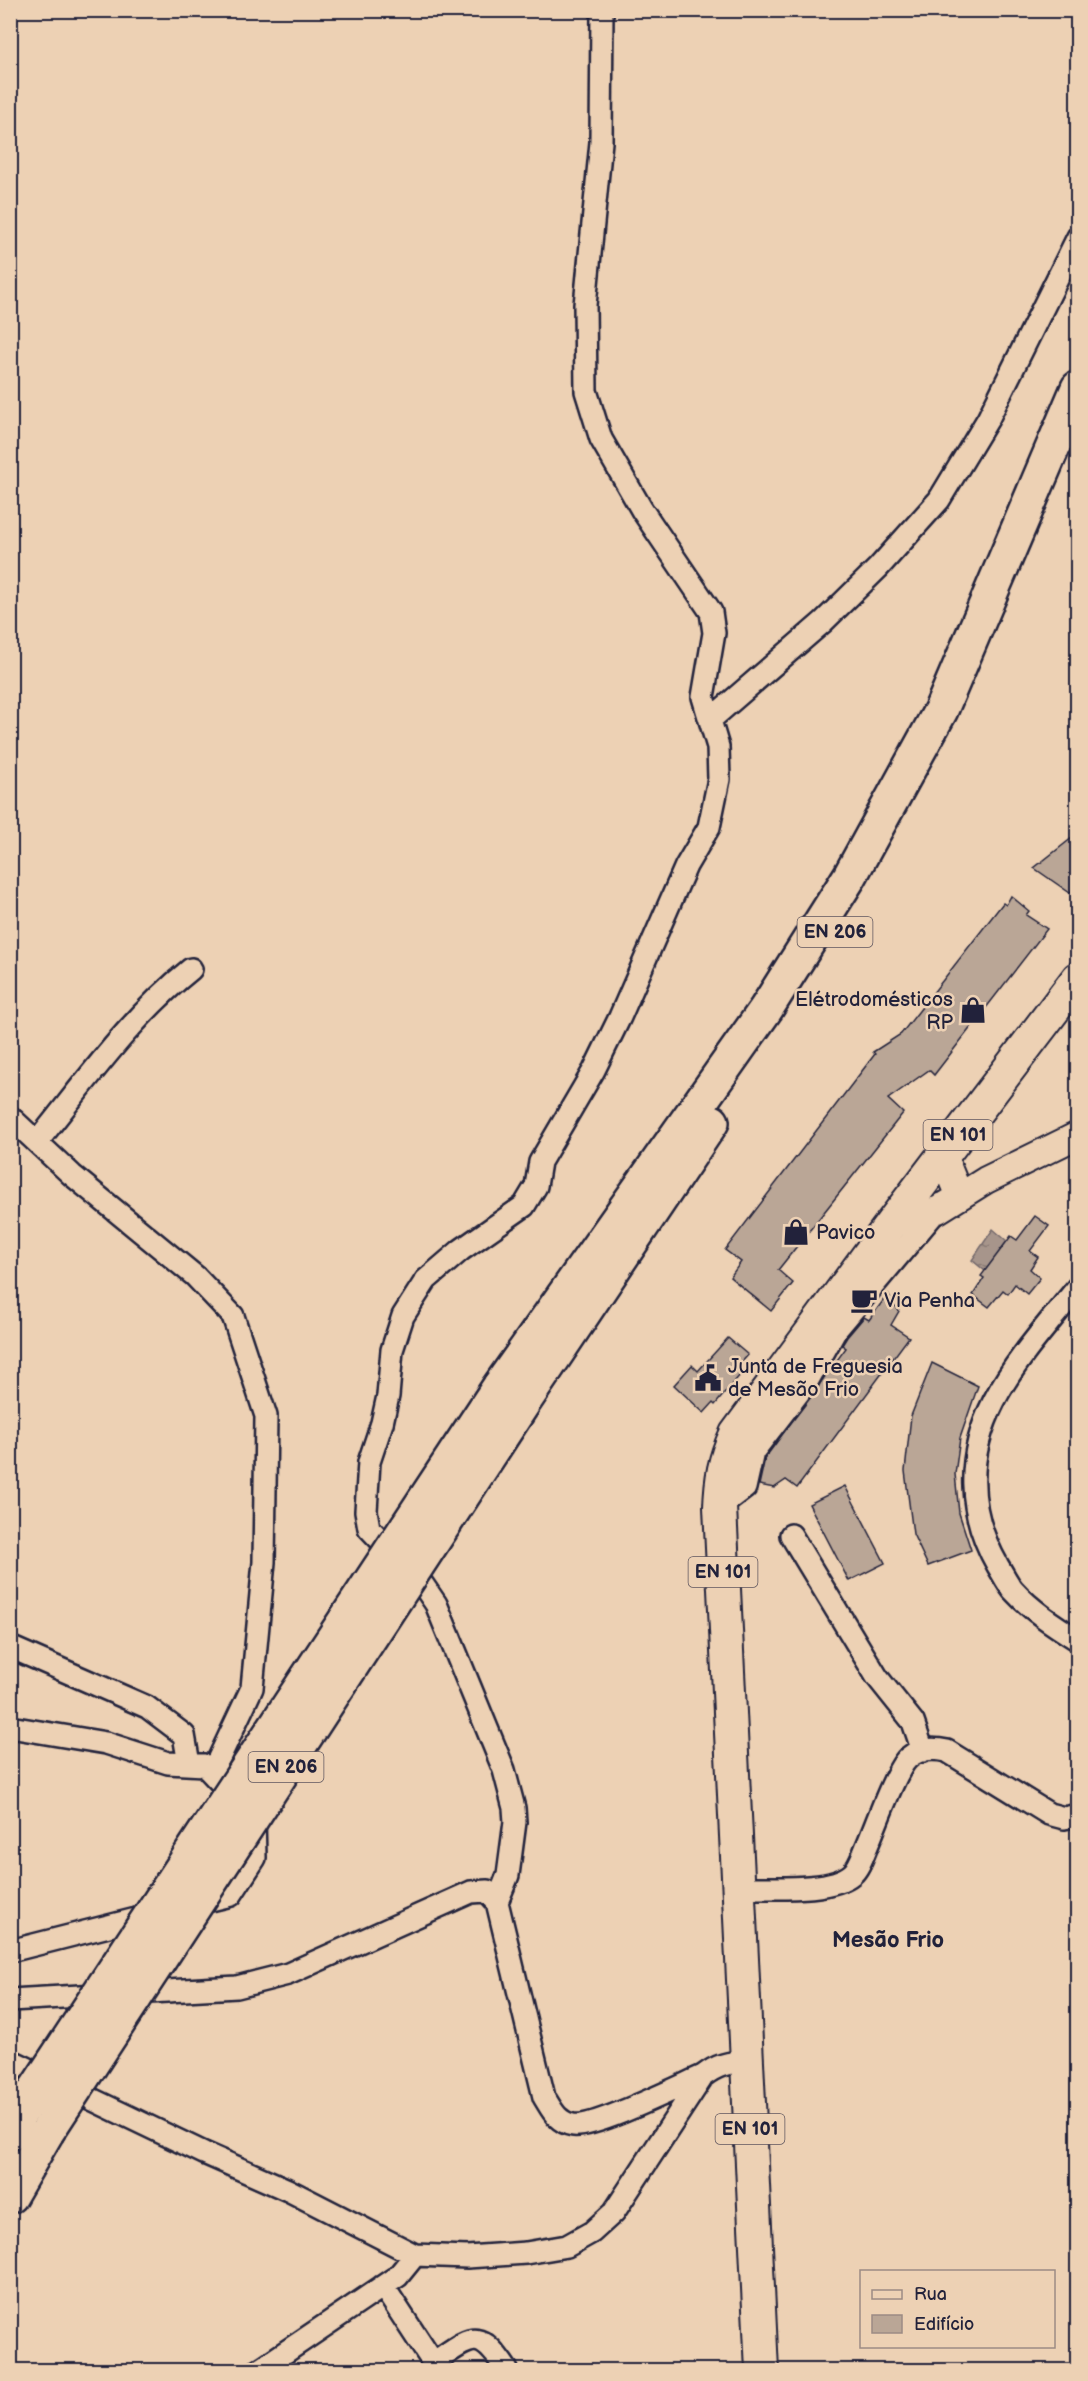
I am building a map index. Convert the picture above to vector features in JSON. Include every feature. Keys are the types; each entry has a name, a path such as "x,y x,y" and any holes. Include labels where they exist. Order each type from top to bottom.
{"highway":[{"name":"EN 206","path":"15,2123 512,1395 766,1009 850,876 941,710 1077,388"},
{"name":"EN 206","path":"10,2196 47,2132 512,1395 607,1281 826,951 961,693 1077,424"}],"main road":[{"name":"EN 101","path":"762,2370 720,1507 721,1482 726,1457 736,1434 1077,978"}],"street":[{"path":"497,1902 508,1875 515,1822 504,1770 436,1605 423,1585 369,1528 366,1511 369,1462 382,1423 388,1395 392,1350 404,1316 426,1280 461,1250 524,1206 536,1186 540,1162 594,1070 686,866 709,827 719,779 718,747 703,697 714,633 711,612 642,510 601,440 586,391 585,305 601,142 602,10"},
{"path":"710,720 823,622 878,568 939,500 988,419 1077,237"},
{"path":"37,1142 124,1036 168,987 191,969"},
{"path":"10,1118 72,1175 195,1276 233,1316 266,1416 264,1562 252,1688 212,1773"},
{"path":"894,1220 938,1210 986,1180 1077,1135"},
{"path":"934,1167 956,1187"},
{"path":"720,1507 745,1488 753,1452 807,1382 836,1330 856,1305 956,1187 986,1180"},
{"path":"1077,1287 1018,1362 994,1400 978,1439 972,1483 978,1519 989,1550 1011,1588 1050,1622 1077,1640"},
{"path":"791,1535 877,1677 913,1722 922,1751"},
{"path":"10,1647 147,1707 184,1735 189,1764"},
{"path":"10,1727 106,1743 168,1762 204,1765 255,1817 255,1858 231,1895 10,1951"},
{"path":"738,1888 829,1886 852,1874 861,1861 897,1774 908,1758 934,1748 947,1751 1049,1814 1064,1818 1077,1815"},
{"path":"10,2000 237,1987 288,1974 471,1892 486,1891 497,1902 544,2097 557,2118 574,2126 595,2122 703,2076 714,2067 731,2062 747,2062"},
{"path":"10,2060 204,2153 288,2190 415,2255 467,2256 526,2253 567,2246 592,2232 614,2212 703,2076"},
{"path":"259,2370 398,2276 415,2255"},
{"path":"383,2286 436,2367 472,2340 484,2341 507,2370"}],"water":[{"path":"993,1229 1007,1241 985,1271 972,1260"}],"building":[{"path":"1077,834 1077,883 1070,893 1034,868"},
{"path":"1011,896 1029,911 1026,915 1047,929 934,1075 929,1070 888,1099 903,1113 778,1270 793,1283 771,1311 730,1277 741,1262 725,1250 875,1054 873,1052 901,1034 1003,903 1006,905"},
{"path":"1035,1216 1049,1226 1030,1251 1038,1257 1030,1269 1040,1278 1027,1294 1015,1284 1008,1294 1003,1290 989,1307 973,1295 984,1278 981,1276 1011,1236 1017,1240"},
{"path":"888,1294 899,1311 891,1325 909,1337 797,1488 786,1480 774,1488 759,1485 765,1458 846,1348 842,1345 847,1337 864,1317 869,1320"},
{"name":"Junta de Freguesia de Mesão Frio","path":"728,1338 748,1355 740,1364 745,1369 715,1405 713,1403 704,1413 674,1385 692,1365 698,1371"},
{"path":"932,1363 978,1386 960,1438 955,1474 959,1513 971,1550 928,1566 913,1534 905,1471 911,1416"},
{"path":"845,1486 885,1563 849,1581 809,1504"}],"place":[{"name":"Elétrodomésticos RP","path":"973,1010"},
{"name":"Pavico","path":"796,1232"},
{"name":"Via Penha","path":"864,1300"},
{"name":"Junta de Freguesia de Mesão Frio","path":"708,1378"}],"district":[{"name":"Mesão Frio","path":"888,1939"}]}
